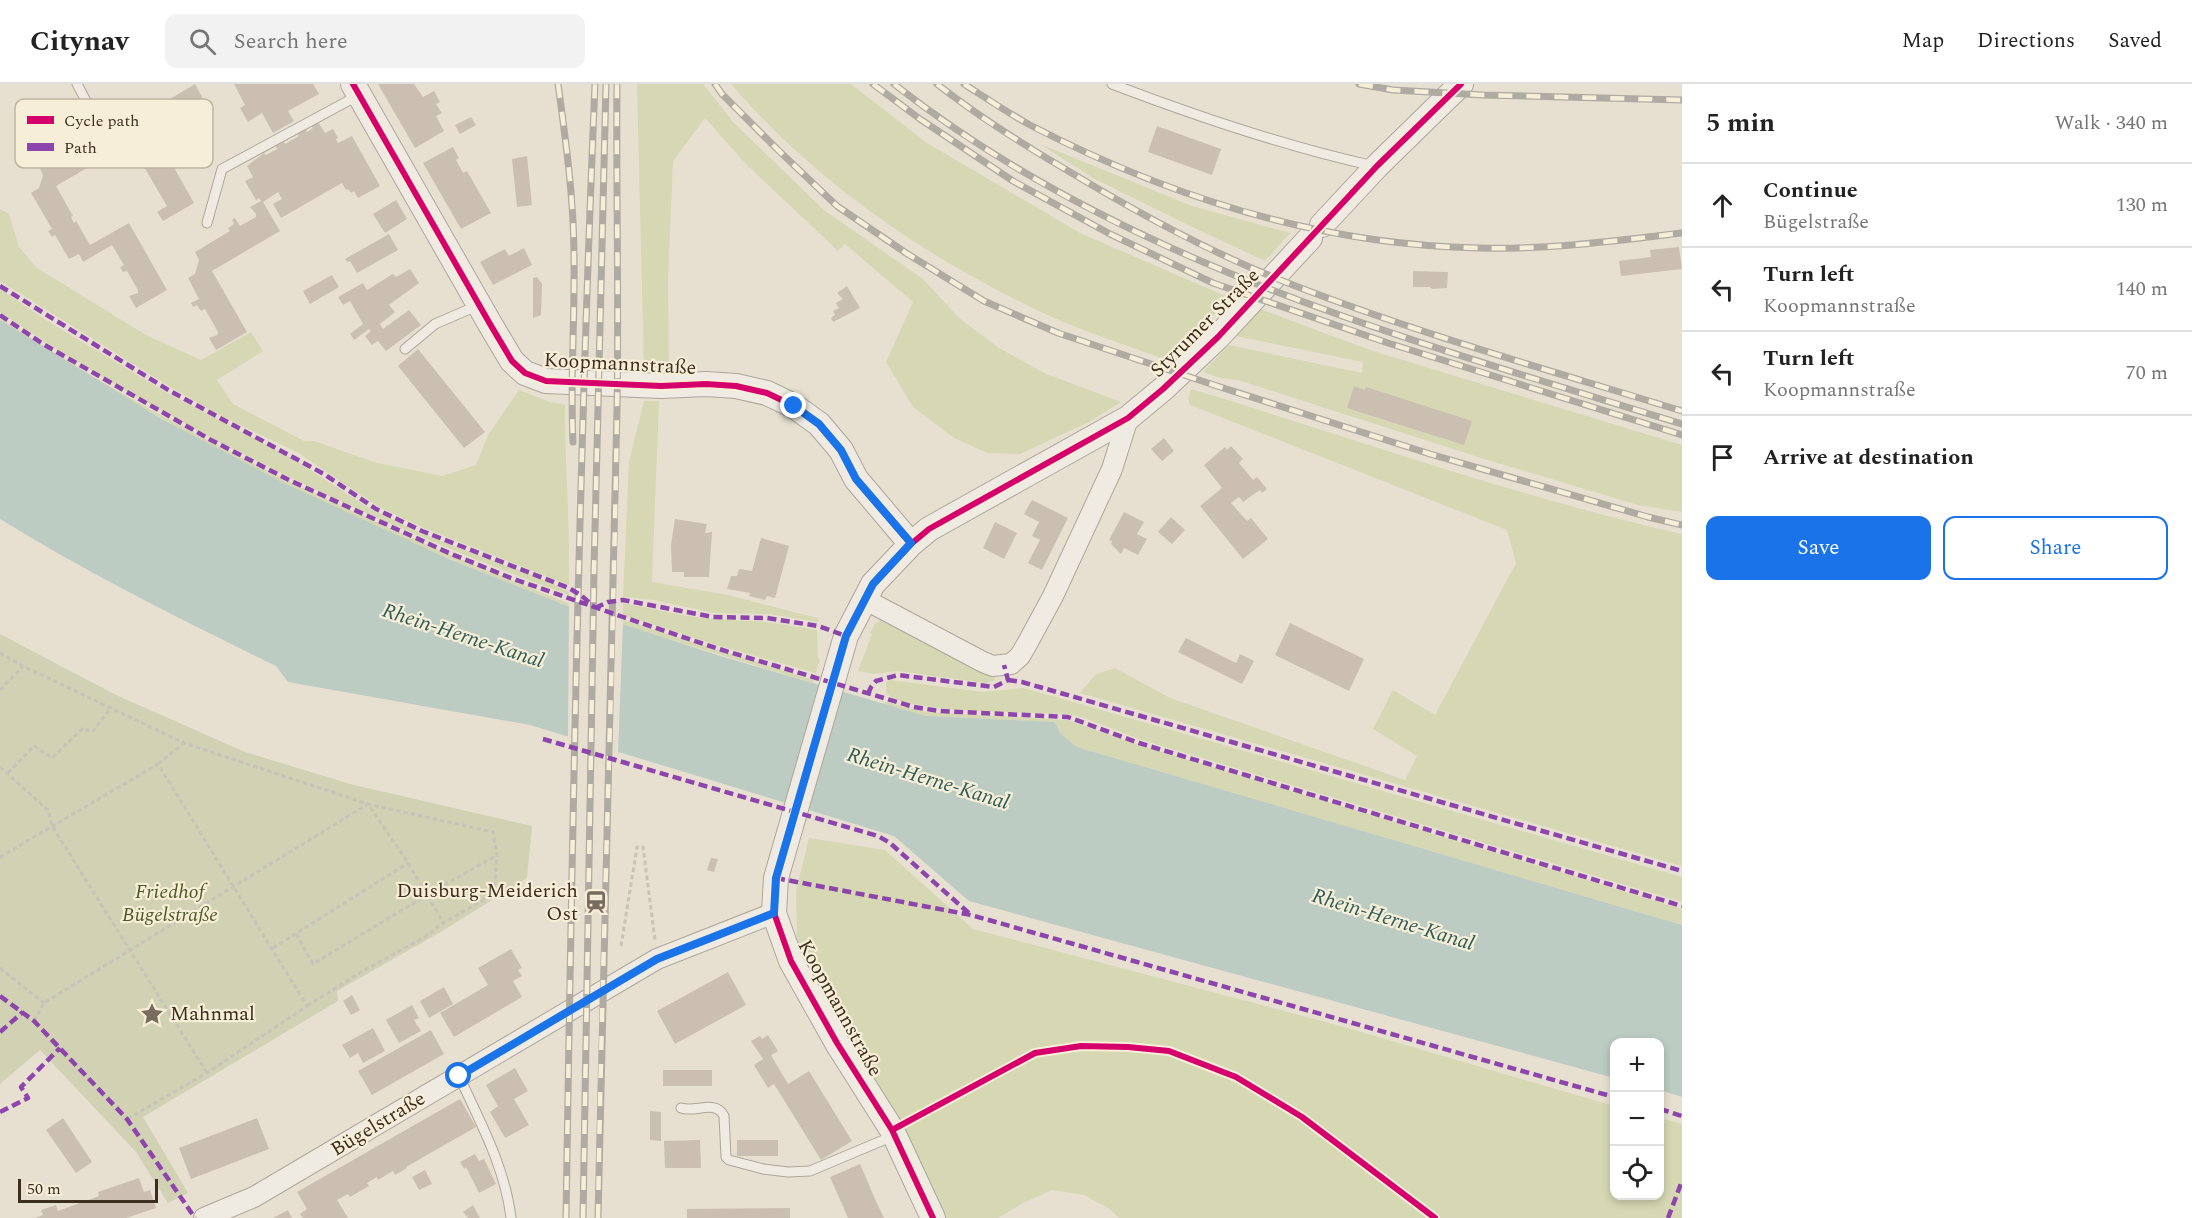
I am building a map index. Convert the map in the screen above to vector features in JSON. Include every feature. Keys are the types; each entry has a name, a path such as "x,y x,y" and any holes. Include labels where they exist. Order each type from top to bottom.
{"street":[{"name":"Styrumer Straße","path":"920,536 1128,418 1163,389 1218,336 1377,166 1461,84"},
{"name":"Koopmannstraße","path":"356,89 479,305 513,361 525,373 546,381 661,386 705,384 736,386 767,393 794,406 819,424 841,450 856,479 920,536 873,584 846,636 776,878 774,913 791,961 837,1043 895,1135 933,1218"},
{"path":"864,599 983,662 993,666 1011,664 1024,650 1053,596 1112,469 1128,418"},
{"name":"Bügelstraße","path":"213,1217 254,1197 657,959 774,913"}],"lane":[{"path":"77,84 85,99"},
{"path":"1112,84 1161,103 1330,156 1377,166"},
{"path":"207,223 222,169 356,89"},
{"path":"405,349 435,324 479,305"},
{"path":"459,1076 499,1163 512,1218"},
{"path":"681,1108 691,1110 713,1107 721,1110 724,1116 726,1157 750,1166 776,1171 815,1170 895,1135"}],"path":[{"path":"0,653 184,743 368,804 493,832 497,855 494,894 443,922 425,937 363,970 207,1073 127,1119"},
{"path":"0,690 23,666"},
{"path":"8,773 34,746 52,758 83,728 92,732 111,708"},
{"path":"0,857 158,764 184,743"},
{"path":"158,764 307,1006"},
{"path":"0,767 48,810 52,826 207,1073"},
{"path":"368,804 408,863 443,922"},
{"path":"34,1021 44,1003 368,804"},
{"path":"621,946 637,847 643,848 657,959"},
{"path":"296,934 314,964 497,855"},
{"path":"273,948 408,863"},
{"path":"0,968 44,1003"}],"green space":[{"path":"637,84 703,84 734,123 824,210 923,279 959,318 999,348 1044,373 1121,402 1089,422 1020,454 987,453 954,438 913,407 886,362 913,302 845,244 838,251 746,164 705,118 673,161 668,281 669,372 644,371"},
{"path":"731,84 851,84 927,143 1080,233 1230,298 1169,361 1057,319 955,267 874,214 835,185 799,153"},
{"path":"1040,144 1192,206 1290,233 1265,261 1093,178"},
{"path":"0,209 9,214 19,247 37,268 146,335 201,360 251,332 263,351 217,380 233,404 304,441 314,441 377,463 442,476 476,465 488,435 519,390 565,405 569,585 424,528 379,507 297,452 221,416 172,388 0,281"},
{"path":"0,289 49,322 169,394 293,459 374,511 423,534 549,582 569,592 569,595 421,537 348,505 205,434 66,355 0,312"},
{"path":"1260,309 1370,350 1682,445 1682,512 1638,505 1481,458 1238,380 1220,378 1203,372 1229,345 1362,373 1363,362 1236,336"},
{"path":"0,318 67,361 206,440 350,510 422,543 570,604 570,607 411,542 288,485 142,407 47,350"},
{"path":"1191,389 1497,485 1682,534 1682,866 1080,693 1096,674 1115,668 1170,698 1405,780 1417,756 1373,729 1393,690 1435,715 1516,563 1507,530 1190,405 1188,399"},
{"path":"644,401 659,401 652,582 728,595 817,618 819,622 769,614 714,613 654,600 623,597 629,461"},
{"path":"623,603 688,616 767,622 817,630 818,658 820,659 816,673 623,615"},
{"path":"623,620 814,680 813,683 622,625"},
{"path":"880,620 994,674 995,680 986,683 897,671 874,674 858,671 872,634 870,633"},
{"name":"Friedhof Bügelstraße","path":"0,634 116,695 245,752 350,784 532,826 527,878 439,933 337,991 338,1001 143,1117 188,1193 168,1203 136,1152 40,1050 0,1084"},
{"path":"890,680 983,692 1023,688 1077,703 1682,877 1682,902 1142,740 1082,717 1068,714 972,711 918,705 898,700 886,693 886,682"},
{"path":"885,702 926,712 1067,720 1139,745 1682,909 1682,925 1077,747 1060,733 1055,722 926,716 884,704"},
{"path":"809,838 885,850 973,929 1337,1025 1610,1105 1610,1200 1664,1200 1664,1119 1682,1124 1682,1218 1119,1218 1110,1209 1084,1195 1052,1190 1023,1203 998,1218 945,1218 903,1127 797,942 796,891"}],"water":[{"name":"Rhein-Herne-Kanal","path":"0,320 160,418 286,484 449,559 570,607 717,655 926,716 1055,722 1060,733 1077,747 1682,925 1682,1097 1664,1091 1664,1038 1610,1038 1610,1077 969,901 894,836 530,725 288,682 276,666 102,578 0,519"}],"pier":[{"path":"569,603 623,622 618,755 568,739"}],"building":[{"path":"195,84 203,99 170,99"},
{"path":"234,84 313,84 319,94 288,111 294,121 273,133 262,113 248,122 240,108 245,105"},
{"path":"378,84 414,84 423,97 434,91 440,102 436,104 442,113 436,116 444,131 415,148"},
{"path":"471,117 476,125 460,134 455,125"},
{"path":"318,122 325,133 333,129 338,143 352,136 380,186 358,198 354,191 351,193 348,189 346,190 342,183 281,218 273,204 282,199 278,192 263,202 280,231 212,271 247,332 216,350 209,338 217,335 218,332 205,309 201,311 197,305 193,307 191,303 199,299 188,278 195,274 199,260 195,252 230,231 228,228 234,224 232,220 235,218 240,226 256,217 250,207 261,201 259,198 256,200 245,181 253,177 247,166 264,153 266,155 277,149 276,146 299,136 297,134 305,129 307,132"},
{"path":"1157,126 1221,149 1212,175 1148,152"},
{"path":"453,147 459,158 456,160 463,173 467,171 491,213 461,229 423,163"},
{"path":"527,156 532,205 517,207 512,159"},
{"path":"40,168 87,168 56,186 73,216 71,217 74,223 76,221 90,245 129,223 167,290 136,308 129,296 138,293 138,290 127,271 123,272 120,267 124,265 112,245 83,262 79,254 69,259 55,235 52,237 48,231 52,229 31,193 39,188 43,175"},
{"path":"145,168 174,168 194,203 163,221 157,212 167,206"},
{"path":"396,200 407,219 385,233 373,214"},
{"path":"389,234 398,250 357,273 350,261 347,262 345,259"},
{"path":"1679,247 1682,269 1621,276 1619,261 1651,257 1650,250"},
{"path":"524,248 532,265 493,285 480,262 505,249 509,256"},
{"path":"410,269 419,283 389,305 395,312 380,324 383,329 409,310 421,325 386,351 378,341 372,345 365,336 371,331 369,329 354,340 350,334 363,324 350,301 343,305 338,297 363,283 367,290 393,274 396,277"},
{"path":"1413,271 1448,272 1447,288 1413,287"},
{"path":"332,275 339,287 310,304 303,291"},
{"path":"537,277 542,284 541,315 533,318 533,278"},
{"path":"847,286 860,308 833,322 831,318 835,315 833,311 839,308 836,303 843,299 837,293"},
{"path":"418,349 485,432 464,448 398,366"},
{"path":"1354,386 1365,390 1366,387 1472,421 1464,445 1347,408"},
{"path":"1164,438 1174,451 1162,461 1151,449"},
{"path":"1231,446 1243,459 1239,463 1253,480 1257,477 1267,489 1262,493 1260,490 1243,502 1239,497 1231,503 1247,521 1251,518 1268,539 1243,559 1200,506 1222,488 1204,465 1225,447 1227,450"},
{"path":"1032,500 1068,518 1042,570 1028,563 1040,540 1032,536 1039,522 1024,514"},
{"path":"1124,512 1144,522 1137,534 1147,539 1138,555 1124,548 1121,554 1109,540"},
{"path":"1171,517 1185,530 1172,544 1158,532"},
{"path":"675,519 707,524 705,533 712,532 709,577 684,577 684,572 672,572 671,545"},
{"path":"995,522 1017,533 1004,559 983,548"},
{"path":"761,538 789,546 775,598 767,596 765,600 749,596 750,593 727,589 731,576 737,576 739,569 752,571"},
{"path":"1290,623 1364,659 1349,691 1275,655"},
{"path":"1186,638 1236,663 1240,654 1254,661 1242,684 1178,652"},
{"path":"711,858 718,859 714,872 707,870"},
{"path":"511,949 522,968 518,970 522,976 513,981 522,997 454,1037 440,1013 488,985 478,968"},
{"path":"728,972 746,1005 675,1044 657,1011"},
{"path":"444,987 453,1004 429,1018 420,1001"},
{"path":"352,995 360,1010 351,1015 343,1001"},
{"path":"412,1005 419,1018 414,1020 421,1031 399,1043 386,1020"},
{"path":"373,1028 385,1051 363,1063 358,1053 350,1058 342,1045"},
{"path":"431,1030 444,1054 372,1095 358,1071"},
{"path":"768,1035 778,1051 771,1055 788,1084 809,1071 852,1141 821,1160 774,1084 768,1088 754,1065 763,1059 751,1041"},
{"path":"515,1068 528,1091 514,1099 529,1125 505,1138 490,1112 498,1106 486,1085"},
{"path":"663,1070 712,1070 712,1086 663,1086"},
{"path":"460,1099 476,1127 395,1175 393,1171 378,1180 377,1177 367,1183 369,1186 350,1197 348,1194 337,1200 348,1218 303,1218 300,1214 307,1209 297,1192"},
{"path":"650,1111 661,1112 661,1141 650,1140"},
{"path":"63,1118 92,1162 76,1173 46,1130"},
{"path":"257,1118 269,1149 191,1179 179,1148"},
{"path":"700,1140 701,1168 665,1168 664,1141"},
{"path":"737,1140 778,1140 778,1156 737,1156"},
{"path":"475,1154 479,1161 484,1159 496,1184 479,1193 466,1167 464,1169 460,1162"},
{"path":"860,1164 884,1218 848,1218 830,1177"},
{"path":"425,1170 432,1184 419,1190 412,1177"},
{"path":"139,1178 144,1192 150,1190 156,1208 126,1218 35,1218 43,1215 41,1210 56,1205 58,1211 99,1196 98,1192"},
{"path":"473,1205 480,1218 468,1218 463,1212"},
{"path":"790,1208 790,1218 687,1218 687,1209"},
{"path":"288,1210 292,1218 273,1218"}],"railway":[{"path":"558,84 569,171 574,236 573,442"},
{"path":"566,1218 577,651 595,84"},
{"path":"583,1218 594,570 606,84"},
{"path":"598,1218 617,409 617,84"},
{"path":"715,84 722,94 837,206 906,253 984,301 1058,333 1214,385 1430,454 1682,525"},
{"path":"873,84 920,119 1013,181 1110,234 1213,283 1388,343 1682,435"},
{"path":"894,84 982,147 1075,201 1172,248 1271,290 1373,327 1682,424"},
{"path":"937,84 1036,152 1151,219 1235,261 1389,320 1682,411"},
{"path":"964,84 1030,125 1137,174 1191,195 1304,227 1361,238 1419,245 1478,248 1554,246 1682,233"},
{"path":"1359,84 1393,90 1483,95 1682,100"}],"marked path":[{"path":"0,286 170,391 324,474 376,509 422,531 569,588 593,606"},
{"path":"0,315 43,344 211,440 289,480 449,553 511,578 719,649 914,707 939,711 1068,717 1139,743 1682,906"},
{"path":"595,608 608,602 623,600 713,617 767,618 818,626 846,636"},
{"path":"868,694 876,681 898,675 994,687 1008,680 1004,665"},
{"path":"1008,680 1022,682 1682,871"},
{"path":"543,739 878,836 890,843 971,915"},
{"path":"776,878 971,915 1610,1096"},
{"path":"0,996 34,1021 127,1119 195,1218"},
{"path":"0,1032 23,1012"},
{"path":"0,1112 28,1098 21,1087 60,1048"},
{"path":"1664,1110 1682,1116"},
{"path":"1668,1218 1682,1181"}],"cycle path":[{"path":"353,84 512,361 525,373 546,381 661,386 706,384 736,386 767,393 794,406 819,424 841,450 856,479 911,544"},
{"path":"933,1218 892,1130 837,1043 791,961 774,913 776,878 846,636 873,584 911,544 929,529 1128,418 1163,389 1218,337 1377,166 1461,84"},
{"path":"892,1130 1035,1053 1081,1046 1169,1051 1236,1077 1302,1117 1435,1218"}],"place":[{"name":"Duisburg-Meiderich Ost","path":"596,902"},
{"name":"Mahnmal","path":"152,1014"}],"route":[{"path":"459,1076 657,959 774,913 776,878 846,636 873,584 911,543 880,510 856,479 841,450 819,424 794,406"}]}
